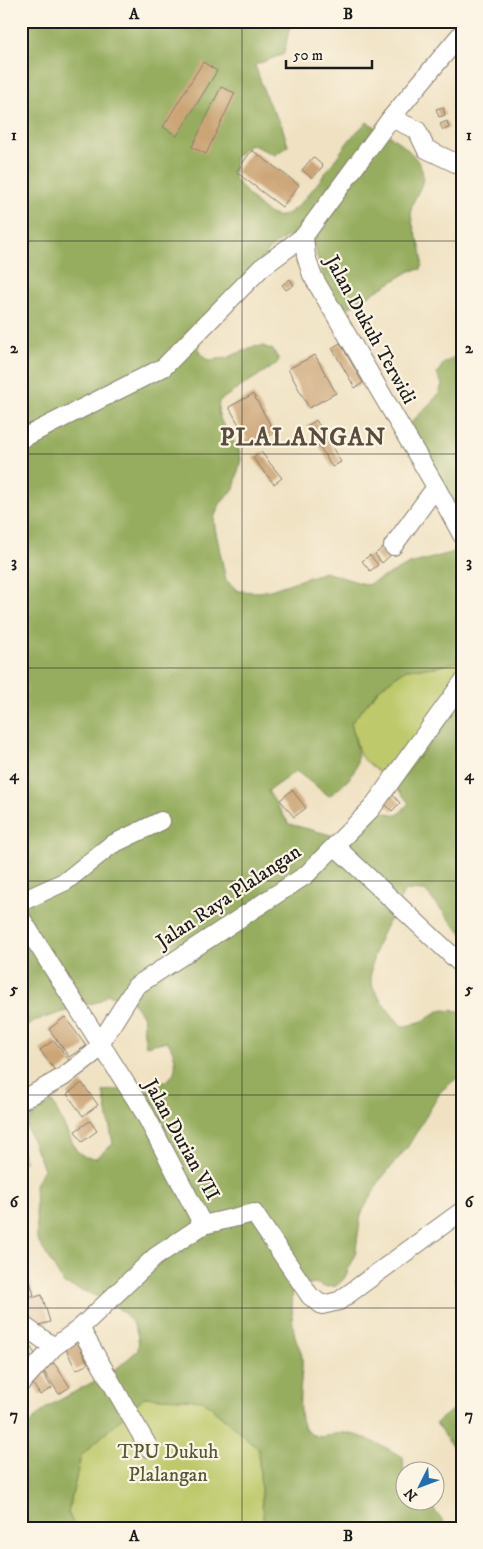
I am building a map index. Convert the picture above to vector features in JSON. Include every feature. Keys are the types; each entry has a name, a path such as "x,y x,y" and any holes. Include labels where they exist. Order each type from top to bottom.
{"street":[{"path":"21,439 164,367 260,268 304,236 391,118 462,33"},
{"path":"391,118 416,130 426,149 462,166"},
{"name":"Jalan Dukuh Terwidi","path":"304,236 306,256 312,275 462,534"},
{"path":"393,546 399,541 436,487"},
{"name":"Jalan Raya Plalangan","path":"21,1101 63,1077 94,1053 136,986 306,874 371,809 462,684"},
{"path":"21,902 66,881 111,845 161,821"},
{"path":"335,846 462,965"},
{"name":"Jalan Durian VII","path":"21,918 145,1114 203,1225 254,1213 310,1296 322,1305 339,1301 462,1211"},
{"path":"21,1383 54,1347 80,1328 154,1257 203,1225"},
{"path":"21,1324 54,1347"},
{"path":"80,1328 149,1448"}],"green space":[{"path":"21,21 291,21 284,54 255,65 267,100 282,126 288,146 275,155 250,144 235,157 234,178 264,210 276,216 284,215 305,198 351,138 367,122 386,133 407,149 421,167 423,177 411,211 413,227 421,251 422,263 421,269 410,271 348,308 338,305 323,277 314,245 288,236 272,247 198,335 199,352 209,360 227,358 252,347 263,346 273,350 279,360 276,364 219,401 218,411 221,421 239,450 241,459 234,489 220,504 214,518 226,580 238,591 259,592 325,572 367,585 410,564 451,553 462,546 462,665 456,662 437,667 406,669 380,688 351,723 357,747 354,772 348,780 329,796 296,771 268,791 289,824 346,839 383,812 398,815 409,803 395,786 462,704 462,934 425,891 405,890 377,945 371,968 371,980 379,998 403,1027 423,1021 440,1010 462,1011 462,1074 441,1091 407,1148 380,1180 361,1214 355,1256 344,1279 336,1286 325,1287 315,1283 293,1287 292,1318 296,1339 302,1355 301,1420 305,1429 315,1436 347,1433 382,1446 403,1458 403,1462 396,1462 396,1512 436,1512 448,1528 264,1528 258,1448 203,1400 144,1397 81,1456 68,1513 76,1528 21,1528 21,1431 47,1407 115,1370 138,1350 138,1336 133,1324 125,1314 103,1299 64,1284 37,1239 35,1184 44,1169 25,1123 52,1101 76,1150 85,1157 96,1158 113,1144 103,1091 128,1089 138,1095 170,1078 175,1069 175,1059 167,1041 146,1046 143,1027 144,1018 131,1000 108,994 100,1001 37,1020 21,1031"},
{"path":"462,352 462,514 422,453 410,424 439,394 442,384 437,374 443,364"},
{"path":"456,662 462,665 462,704 395,786 360,756 351,723 380,688 406,669 437,667"},
{"name":"TPU Dukuh Plalangan","path":"143,1397 203,1400 258,1448 264,1528 76,1528 68,1513 81,1456"},
{"path":"462,1402 462,1461 436,1423"}],"building":[{"path":"203,62 217,71 177,136 163,127"},
{"path":"221,87 235,93 206,154 192,147"},
{"path":"443,107 445,115 439,117 436,109"},
{"path":"447,121 449,128 443,130 440,124"},
{"path":"252,150 299,185 282,207 236,172"},
{"path":"313,157 323,166 312,178 302,170"},
{"path":"290,279 294,285 286,290 282,285"},
{"path":"340,343 363,383 355,388 332,348"},
{"path":"315,355 336,393 309,408 288,369"},
{"path":"253,394 275,433 251,446 229,407"},
{"path":"316,420 341,462 332,467 307,426"},
{"path":"261,452 282,478 274,484 253,458"},
{"path":"386,545 393,553 382,563 375,554"},
{"path":"370,555 378,565 370,571 362,561"},
{"path":"292,790 306,808 294,817 280,800"},
{"path":"392,794 400,803 392,811 383,802"},
{"path":"65,1017 86,1046 69,1057 49,1029"},
{"path":"54,1040 71,1063 57,1073 40,1050"},
{"path":"82,1083 98,1105 83,1116 67,1094"},
{"path":"90,1121 97,1131 82,1142 75,1131"},
{"path":"21,1144 27,1162 21,1164"},
{"path":"21,1238 28,1258 21,1260"},
{"path":"21,1261 24,1261 34,1295 21,1298"},
{"path":"462,1276 462,1293 454,1283"},
{"path":"42,1295 50,1322 28,1328 21,1301"},
{"path":"77,1341 88,1364 76,1370 65,1347"},
{"path":"27,1342 37,1357 21,1368 21,1347"},
{"path":"54,1363 70,1387 59,1394 43,1370"},
{"path":"43,1373 52,1388 40,1395 31,1381"}],"district":[{"name":"PLALANGAN","path":"303,437"}]}
